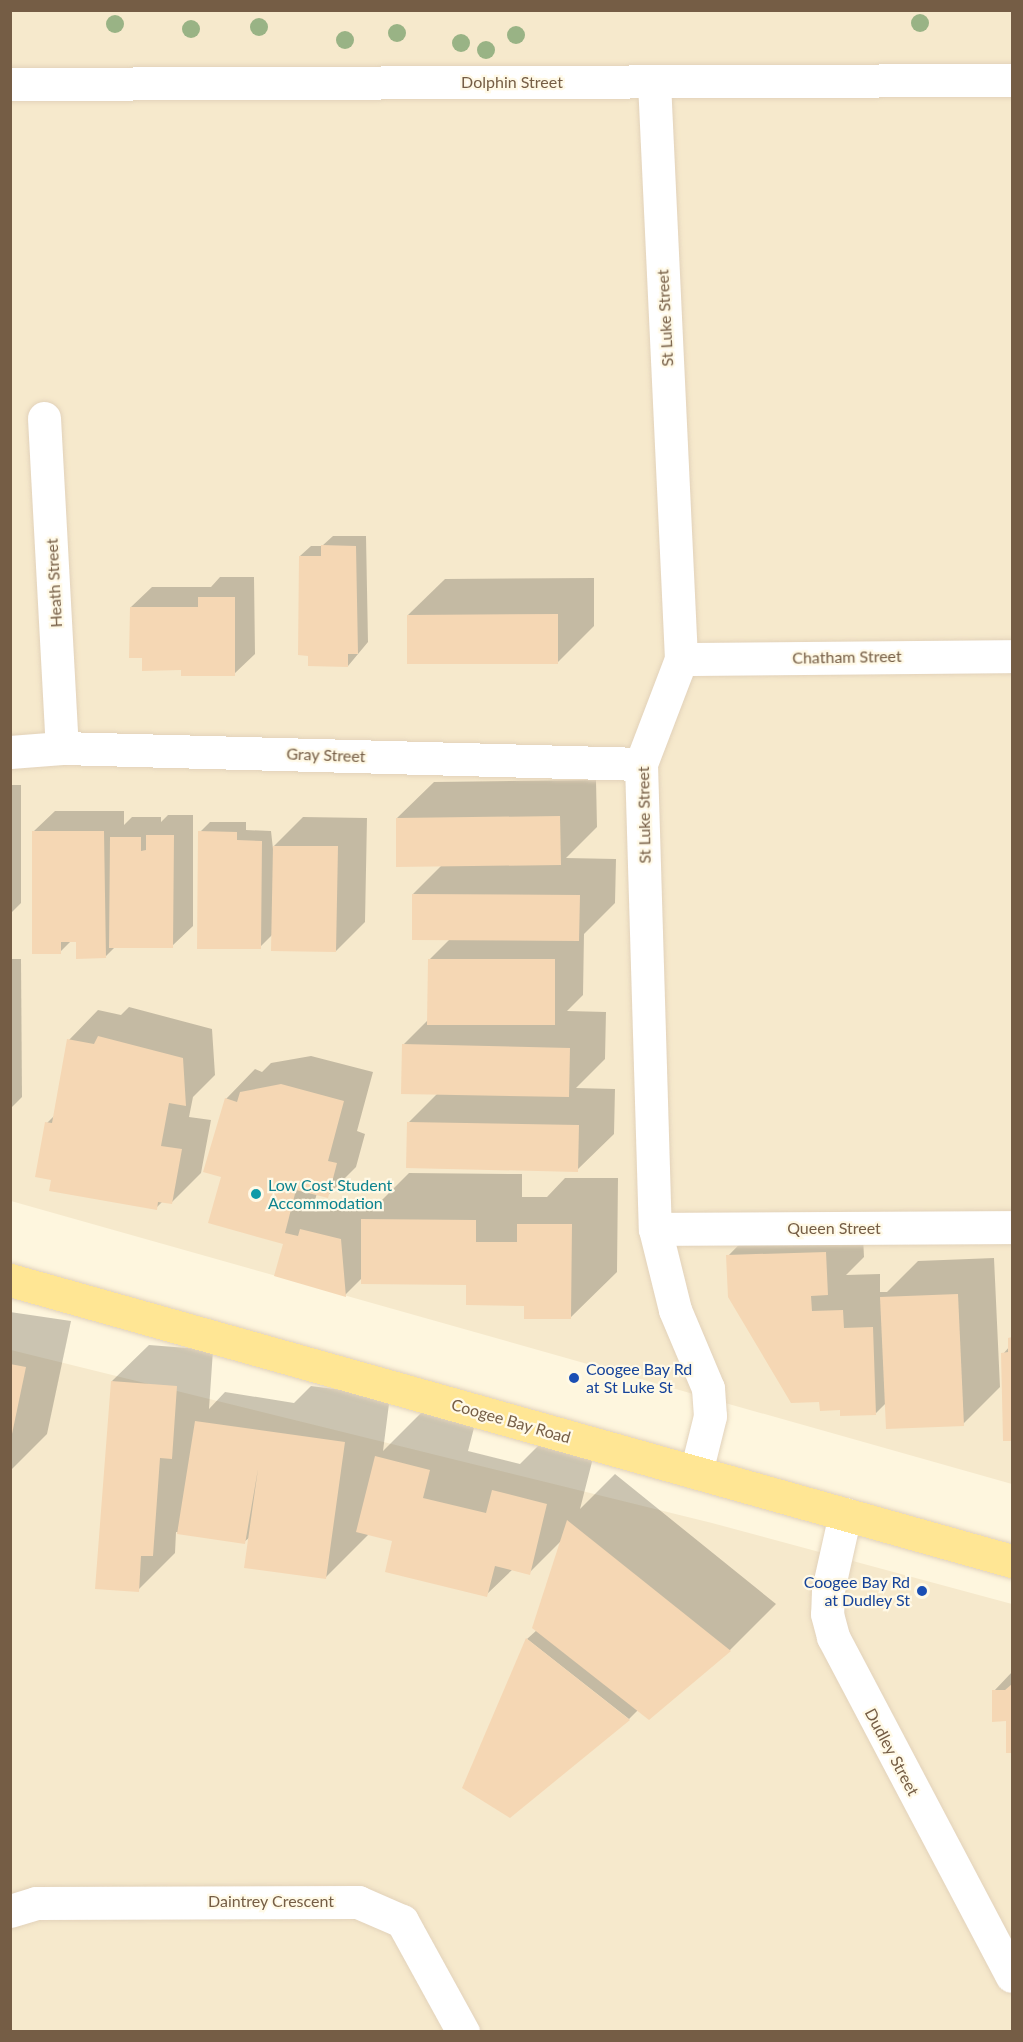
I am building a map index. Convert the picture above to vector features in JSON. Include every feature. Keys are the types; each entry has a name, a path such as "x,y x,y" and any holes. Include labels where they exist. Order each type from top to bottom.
{"main road":[{"name":"Coogee Bay Road","path":"10,1280 1012,1561"}],"street":[{"name":"Dolphin Street","path":"10,84 1012,80"},
{"name":"St Luke Street","path":"654,82 681,659 641,764 655,1229 675,1310 708,1388 710,1416 696,1472"},
{"name":"Heath Street","path":"44,418 62,748"},
{"name":"Chatham Street","path":"681,659 1012,656"},
{"name":"Gray Street","path":"10,752 62,748 641,764"},
{"name":"Queen Street","path":"655,1229 1012,1227"},
{"name":"Dudley Street","path":"845,1514 828,1590 827,1614 833,1637 1012,1976"},
{"name":"Daintrey Crescent","path":"10,1911 36,1903 358,1902 402,1921 463,2031"}],"shaded area":[{"path":"10,11 1012,11 1012,1484 11,1201"},
{"path":"11,1350 712,1523 1012,1604 1012,2031 11,2032"}],"building":[{"path":"321,545 356,546 358,654 348,654 348,667 308,666 308,656 298,655 299,556 321,556"},
{"path":"198,597 235,597 235,676 181,676 181,670 142,671 142,658 129,658 130,607 198,607"},
{"path":"558,614 558,664 407,664 407,615"},
{"path":"560,816 561,865 396,867 396,818"},
{"path":"32,831 104,831 106,958 76,959 76,942 61,942 61,954 32,954"},
{"path":"198,831 237,832 237,840 262,841 261,949 197,949"},
{"path":"146,835 174,835 173,948 109,948 110,837 141,837 141,851 146,850"},
{"path":"273,846 338,846 336,952 271,951"},
{"path":"412,894 580,895 579,941 412,940"},
{"path":"428,959 555,959 555,1025 427,1025"},
{"path":"98,1036 183,1058 186,1106 169,1103 161,1146 182,1149 172,1204 158,1202 157,1210 49,1191 51,1180 35,1177 45,1122 52,1123 67,1039 94,1044"},
{"path":"402,1044 570,1048 569,1097 401,1094"},
{"name":"Low Cost Student Accommodation","path":"281,1084 344,1101 328,1161 337,1163 328,1198 296,1190 285,1233 298,1236 300,1229 341,1239 346,1297 274,1276 283,1244 208,1223 221,1177 203,1172 225,1098 237,1102 240,1092"},
{"path":"407,1122 579,1125 578,1172 406,1168"},
{"path":"361,1219 476,1220 476,1242 517,1242 517,1224 572,1224 571,1319 524,1319 524,1306 466,1305 466,1285 361,1284"},
{"path":"826,1252 828,1295 811,1296 812,1311 843,1310 844,1328 873,1327 876,1415 840,1416 840,1410 820,1411 819,1402 791,1403 728,1297 726,1255"},
{"path":"958,1294 964,1426 886,1429 880,1297"},
{"path":"1012,1337 1012,1441 1003,1441 1001,1353 1008,1352 1008,1338"},
{"path":"10,1364 26,1367 12,1434 10,1434"},
{"path":"111,1381 177,1386 172,1459 160,1458 153,1556 141,1556 139,1592 95,1589"},
{"path":"195,1421 345,1442 326,1579 244,1568 258,1469 245,1544 177,1534"},
{"path":"375,1456 430,1470 423,1498 486,1513 492,1490 547,1504 530,1575 495,1566 487,1597 385,1572 392,1541 356,1532"},
{"path":"567,1520 731,1651 649,1720 532,1628"},
{"path":"526,1638 630,1720 510,1818 462,1788"},
{"path":"1012,1684 1012,1753 1006,1753 1006,1721 992,1722 992,1690 1005,1690"}],"place":[{"name":"Low Cost Student Accommodation","path":"256,1194"},
{"name":"Coogee Bay Rd at St Luke St","path":"574,1378"},
{"name":"Coogee Bay Rd at Dudley St","path":"922,1591"}]}
